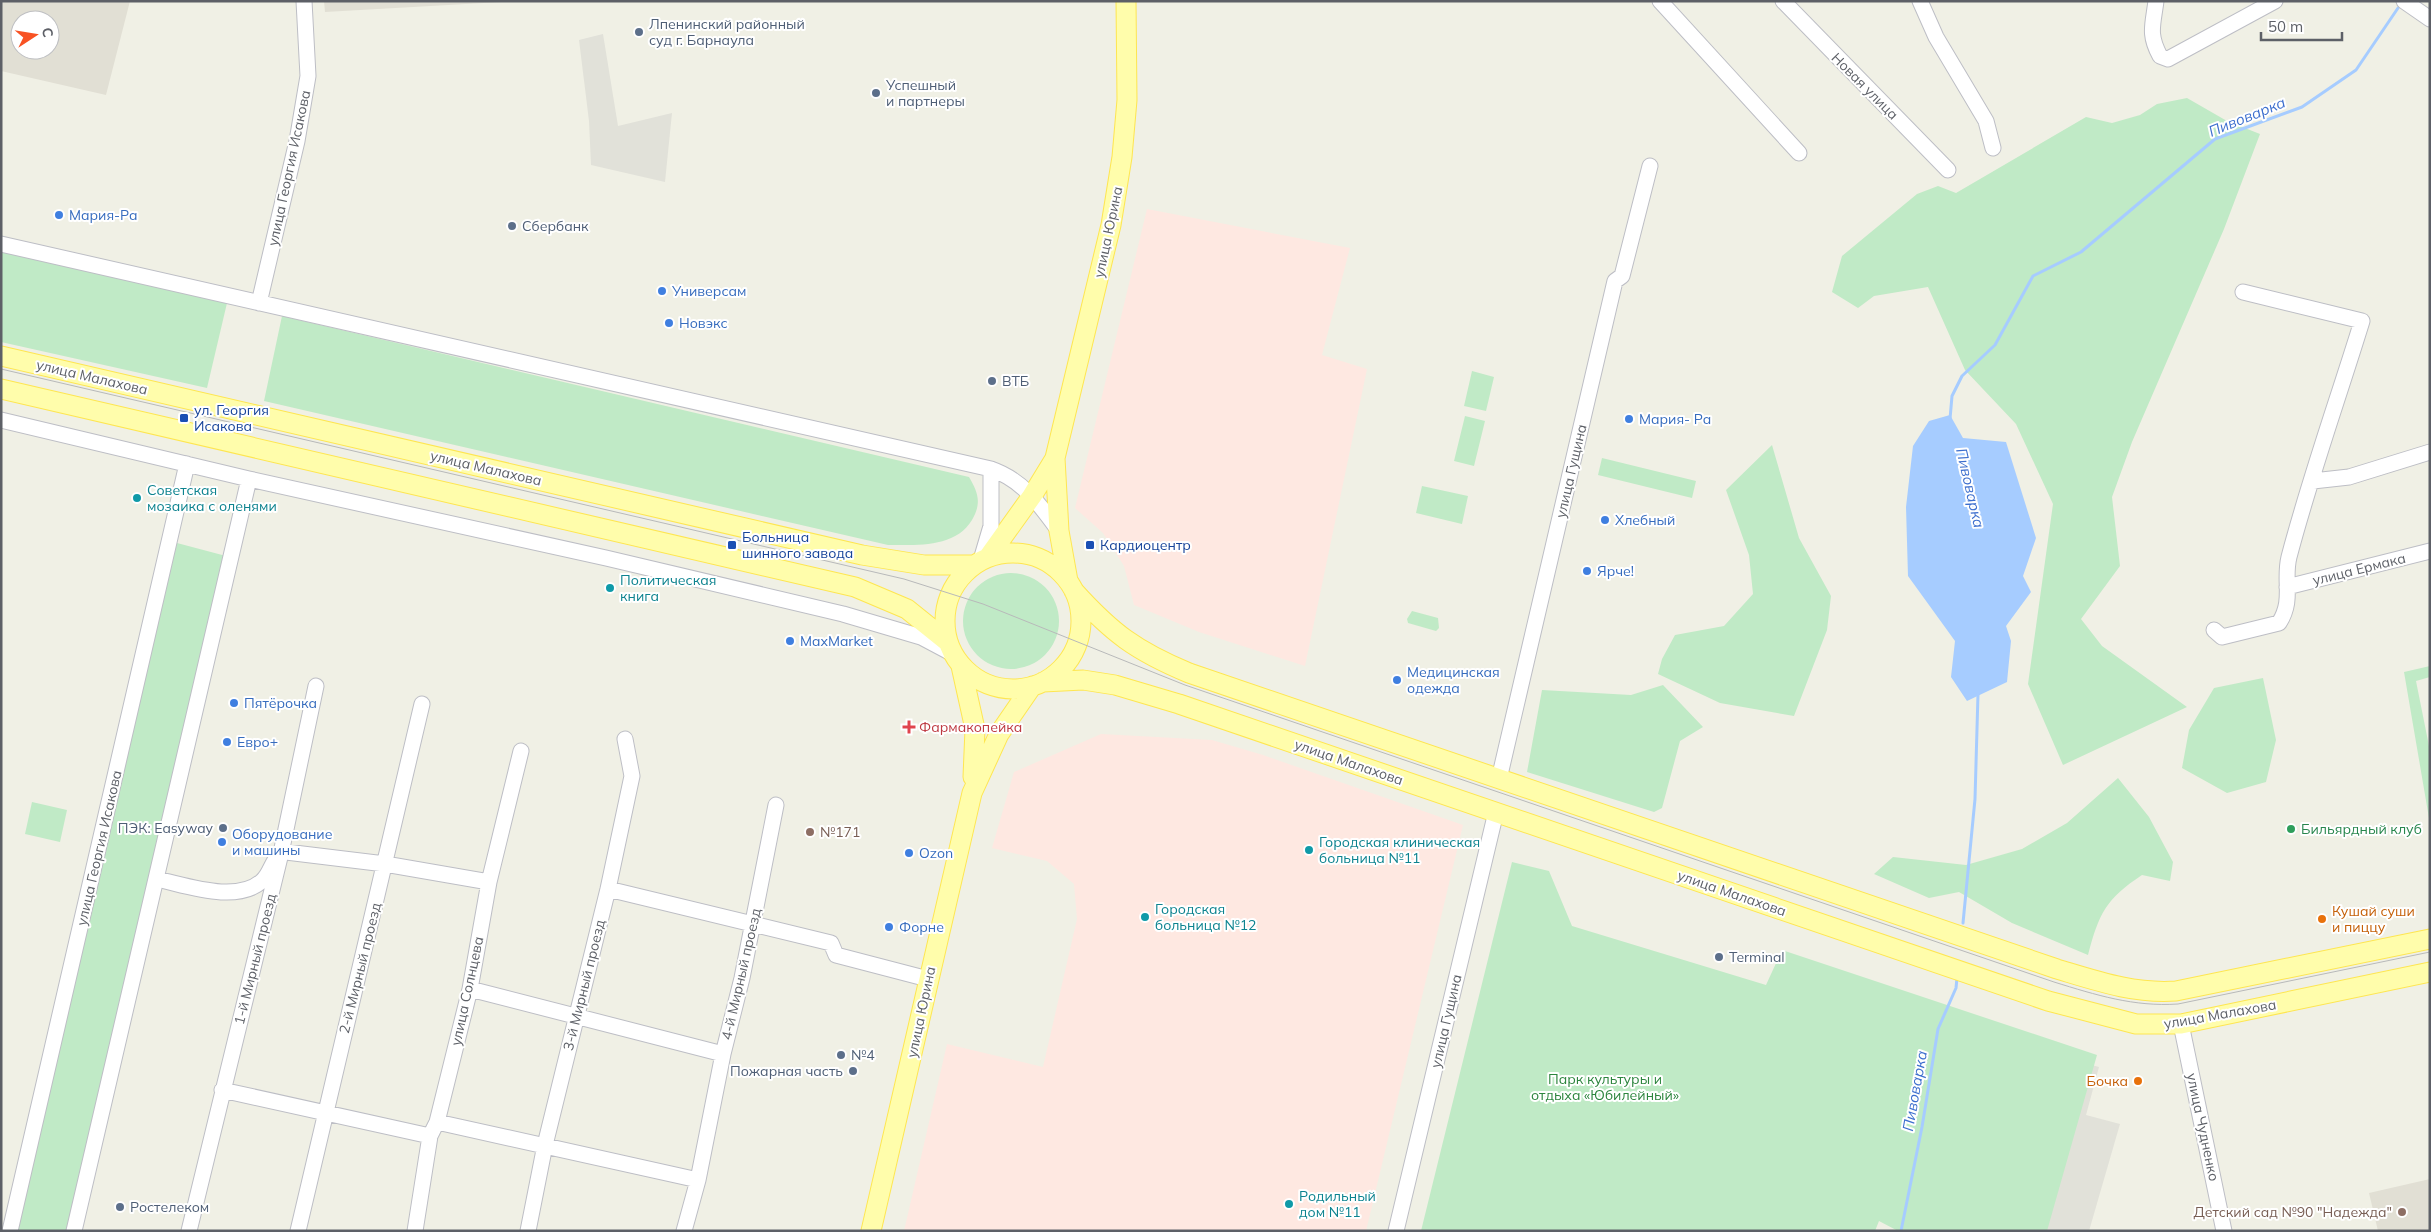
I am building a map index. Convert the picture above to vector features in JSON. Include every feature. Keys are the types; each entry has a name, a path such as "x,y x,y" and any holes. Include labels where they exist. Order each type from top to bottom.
{"main road":[{"name":"улица Юрина","path":"1071,586 1059,531 1055,458 1111,225 1122,157 1127,100 1126,1"},
{"name":"улица Малахова","path":"1,356 862,555 924,565 981,560"},
{"path":"1,389 855,587 906,608 982,682 994,686 1020,689 1038,684 1062,668 1077,643 1081,616 1071,586"},
{"name":"улица Юрина","path":"981,560 1032,496 1055,458"},
{"path":"954,654 944,613 956,582 981,560 1004,553 1033,555 1047,561 1117,635 1158,660 1189,673 2057,969 2137,991 2176,992 2430,939"},
{"name":"улица Юрина","path":"871,1231 972,793 975,729 954,654"},
{"name":"улица Малахова","path":"1038,684 1083,680 1115,685 1179,704 2057,1003 2136,1024 2181,1024 2430,972"},
{"name":"улица Юрина","path":"972,793 999,734 1038,684"}],"street":[{"name":"улица Георгия Исакова","path":"259,303 297,141 308,76 304,1"},
{"path":"1660,1 1799,152"},
{"name":"Новая улица","path":"1783,1 1948,170"},
{"path":"1920,1 1936,37 1986,121 1994,148"},
{"path":"2156,1 2151,29 2152,42 2160,56 2168,59 2275,1"},
{"path":"2404,1 2430,19"},
{"name":"улица Гущина","path":"1500,779 1615,281 1622,276 1650,166"},
{"path":"1,244 991,470 1012,479 1032,496 1059,531"},
{"path":"2214,630 2222,637 2279,623 2288,606 2289,559 2362,320 2243,292"},
{"path":"1,420 249,479 606,558 843,614 921,637 954,654"},
{"path":"2313,480 2349,477 2430,452"},
{"name":"улица Георгия Исакова","path":"10,1231 187,464"},
{"path":"981,560 991,526 991,470"},
{"path":"74,1231 249,479"},
{"name":"улица Ермака","path":"2287,587 2430,551"},
{"name":"1-й Мирный проезд","path":"189,1231 281,853 316,686"},
{"name":"2-й Мирный проезд","path":"298,1231 422,704"},
{"name":"3-й Мирный проезд","path":"528,1231 545,1145 608,889 632,776 626,739"},
{"name":"улица Солнцева","path":"415,1231 430,1136 437,1122 470,989 489,882 521,751"},
{"name":"4-й Мирный проезд","path":"684,1231 698,1180 776,805"},
{"name":"улица Гущина","path":"1396,1231 1496,812"},
{"path":"156,879 212,891 235,891 263,881 281,853 286,852 385,864 489,882"},
{"path":"608,889 832,944 836,955 928,979"},
{"path":"470,989 723,1054"},
{"name":"улица Чудненко","path":"2181,1024 2224,1231"},
{"path":"222,1090 430,1136"},
{"path":"437,1122 698,1180"}],"shaded area":[{"path":"1,1 130,1 106,95 1,71"},
{"path":"324,1 519,1 325,12"},
{"path":"603,34 618,126 672,113 665,182 591,165 589,121 579,40"},
{"path":"1147,209 1350,248 1322,355 1367,369 1305,666 1199,632 1134,605 1124,566 1103,533 1075,508"},
{"path":"1101,734 1212,740 1263,755 1463,825 1366,1231 904,1231 947,1044 1043,1067 1077,919 1074,884 1047,861 992,848 1014,772"},
{"path":"2056,1055 2099,1067 2086,1115 2120,1124 2089,1231 2013,1231"},
{"name":"Детский сад №90 \"Надежда\"","path":"2430,1179 2430,1231 2378,1231 2369,1193"}],"green space":[{"path":"2187,98 2227,121 2260,134 2224,229 2132,442 2112,497 2120,566 2081,619 2102,646 2187,707 2063,765 2028,684 2053,504 2016,424 1965,370 1928,287 1874,296 1858,308 1832,292 1842,256 1917,194 1938,186 1956,193 2086,117 2112,123 2140,115 2157,104"},
{"path":"1,252 227,303 207,388 1,342"},
{"path":"282,316 969,477 977,493 977,508 972,520 956,536 934,543 888,545 264,401"},
{"path":"1472,371 1494,377 1486,411 1464,406"},
{"path":"1465,416 1485,421 1474,466 1454,461"},
{"path":"1772,445 1799,538 1831,596 1827,630 1794,716 1720,703 1658,674 1662,659 1675,635 1724,626 1753,594 1749,555 1726,490"},
{"path":"1602,458 1696,481 1692,498 1598,475"},
{"path":"1422,486 1468,496 1462,524 1416,513"},
{"path":"177,543 226,556 69,1231 17,1231"},
{"path":"1011,573 1029,576 1045,587 1056,603 1059,621 1056,639 1045,655 1029,666 1011,669 993,666 977,655 966,639 963,621 966,603 977,587 993,576"},
{"path":"1412,611 1438,618 1439,628 1436,631 1408,623 1407,619"},
{"path":"2430,666 2430,677 2416,681 2430,751 2430,824 2404,672"},
{"path":"2263,678 2276,740 2266,782 2227,793 2182,768 2189,730 2214,688"},
{"path":"1663,685 1703,727 1680,741 1662,808 1654,812 1527,772 1542,690 1631,695"},
{"path":"2118,778 2149,817 2173,862 2170,881 2142,875 2120,892 2100,918 2088,955 2012,923 1959,892 1929,898 1874,874 1893,857 1966,865 2022,849 2067,823"},
{"path":"32,802 67,810 60,842 25,834"},
{"name":"Парк культуры и отдыха «Юбилейный»","path":"1512,862 1549,871 1572,926 1766,985 1782,950 2097,1055 2047,1231 1898,1231 1879,1221 1875,1231 1421,1231"}],"water":[{"path":"1950,415 1963,438 2006,442 2036,538 2023,576 2031,592 2006,626 2011,641 2007,682 1967,701 1951,677 1955,641 1908,576 1906,507 1913,446 1929,421"}],"waterway":[{"name":"Пивоварка","path":"1950,419 1952,396 1962,376 1995,345 2033,276 2081,252 2215,139 2302,107 2356,70 2398,8"},
{"name":"Пивоварка","path":"1963,923 1975,799 1978,694"},
{"name":"Пивоварка","path":"1901,1231 1922,1127 1938,1029 1956,988 1957,978"}],"tram line":[{"path":"1,369 904,579 983,604 1185,685 2054,982 2115,999 2146,1004 2178,1004 2430,952"}],"place":[{"name":"Лпенинский районный суд г. Барнаула","path":"639,32"},
{"name":"Успешный и партнеры","path":"876,93"},
{"name":"Мария-Ра","path":"59,215"},
{"name":"Сбербанк","path":"512,226"},
{"name":"Универсам","path":"662,291"},
{"name":"Новэкс","path":"669,323"},
{"name":"ВТБ","path":"992,381"},
{"name":"ул. Георгия Исакова","path":"184,418"},
{"name":"Мария- Ра","path":"1629,419"},
{"name":"Советская мозаика с оленями","path":"137,498"},
{"name":"Хлебный","path":"1605,520"},
{"name":"Больница шинного завода","path":"732,545"},
{"name":"Кардиоцентр","path":"1090,545"},
{"name":"Ярче!","path":"1587,571"},
{"name":"Политическая книга","path":"610,588"},
{"name":"MaxMarket","path":"790,641"},
{"name":"Медицинская одежда","path":"1397,680"},
{"name":"Пятёрочка","path":"234,703"},
{"name":"Фармакопейка","path":"909,727"},
{"name":"Евро+","path":"227,742"},
{"name":"ПЭК: Easyway","path":"223,828"},
{"name":"Бильярдный клуб","path":"2291,829"},
{"name":"№171","path":"810,832"},
{"name":"Оборудование и машины","path":"222,842"},
{"name":"Городская клиническая больница №11","path":"1309,850"},
{"name":"Ozon","path":"909,853"},
{"name":"Городская больница №12","path":"1145,917"},
{"name":"Кушай суши и пиццу","path":"2322,919"},
{"name":"Форне","path":"889,927"},
{"name":"Terminal","path":"1719,957"},
{"name":"№4","path":"841,1055"},
{"name":"Пожарная часть","path":"853,1071"},
{"name":"Бочка","path":"2138,1081"},
{"name":"Родильный дом №11","path":"1289,1204"},
{"name":"Ростелеком","path":"120,1207"},
{"name":"Детский сад №90 \"Надежда\"","path":"2402,1212"}]}
